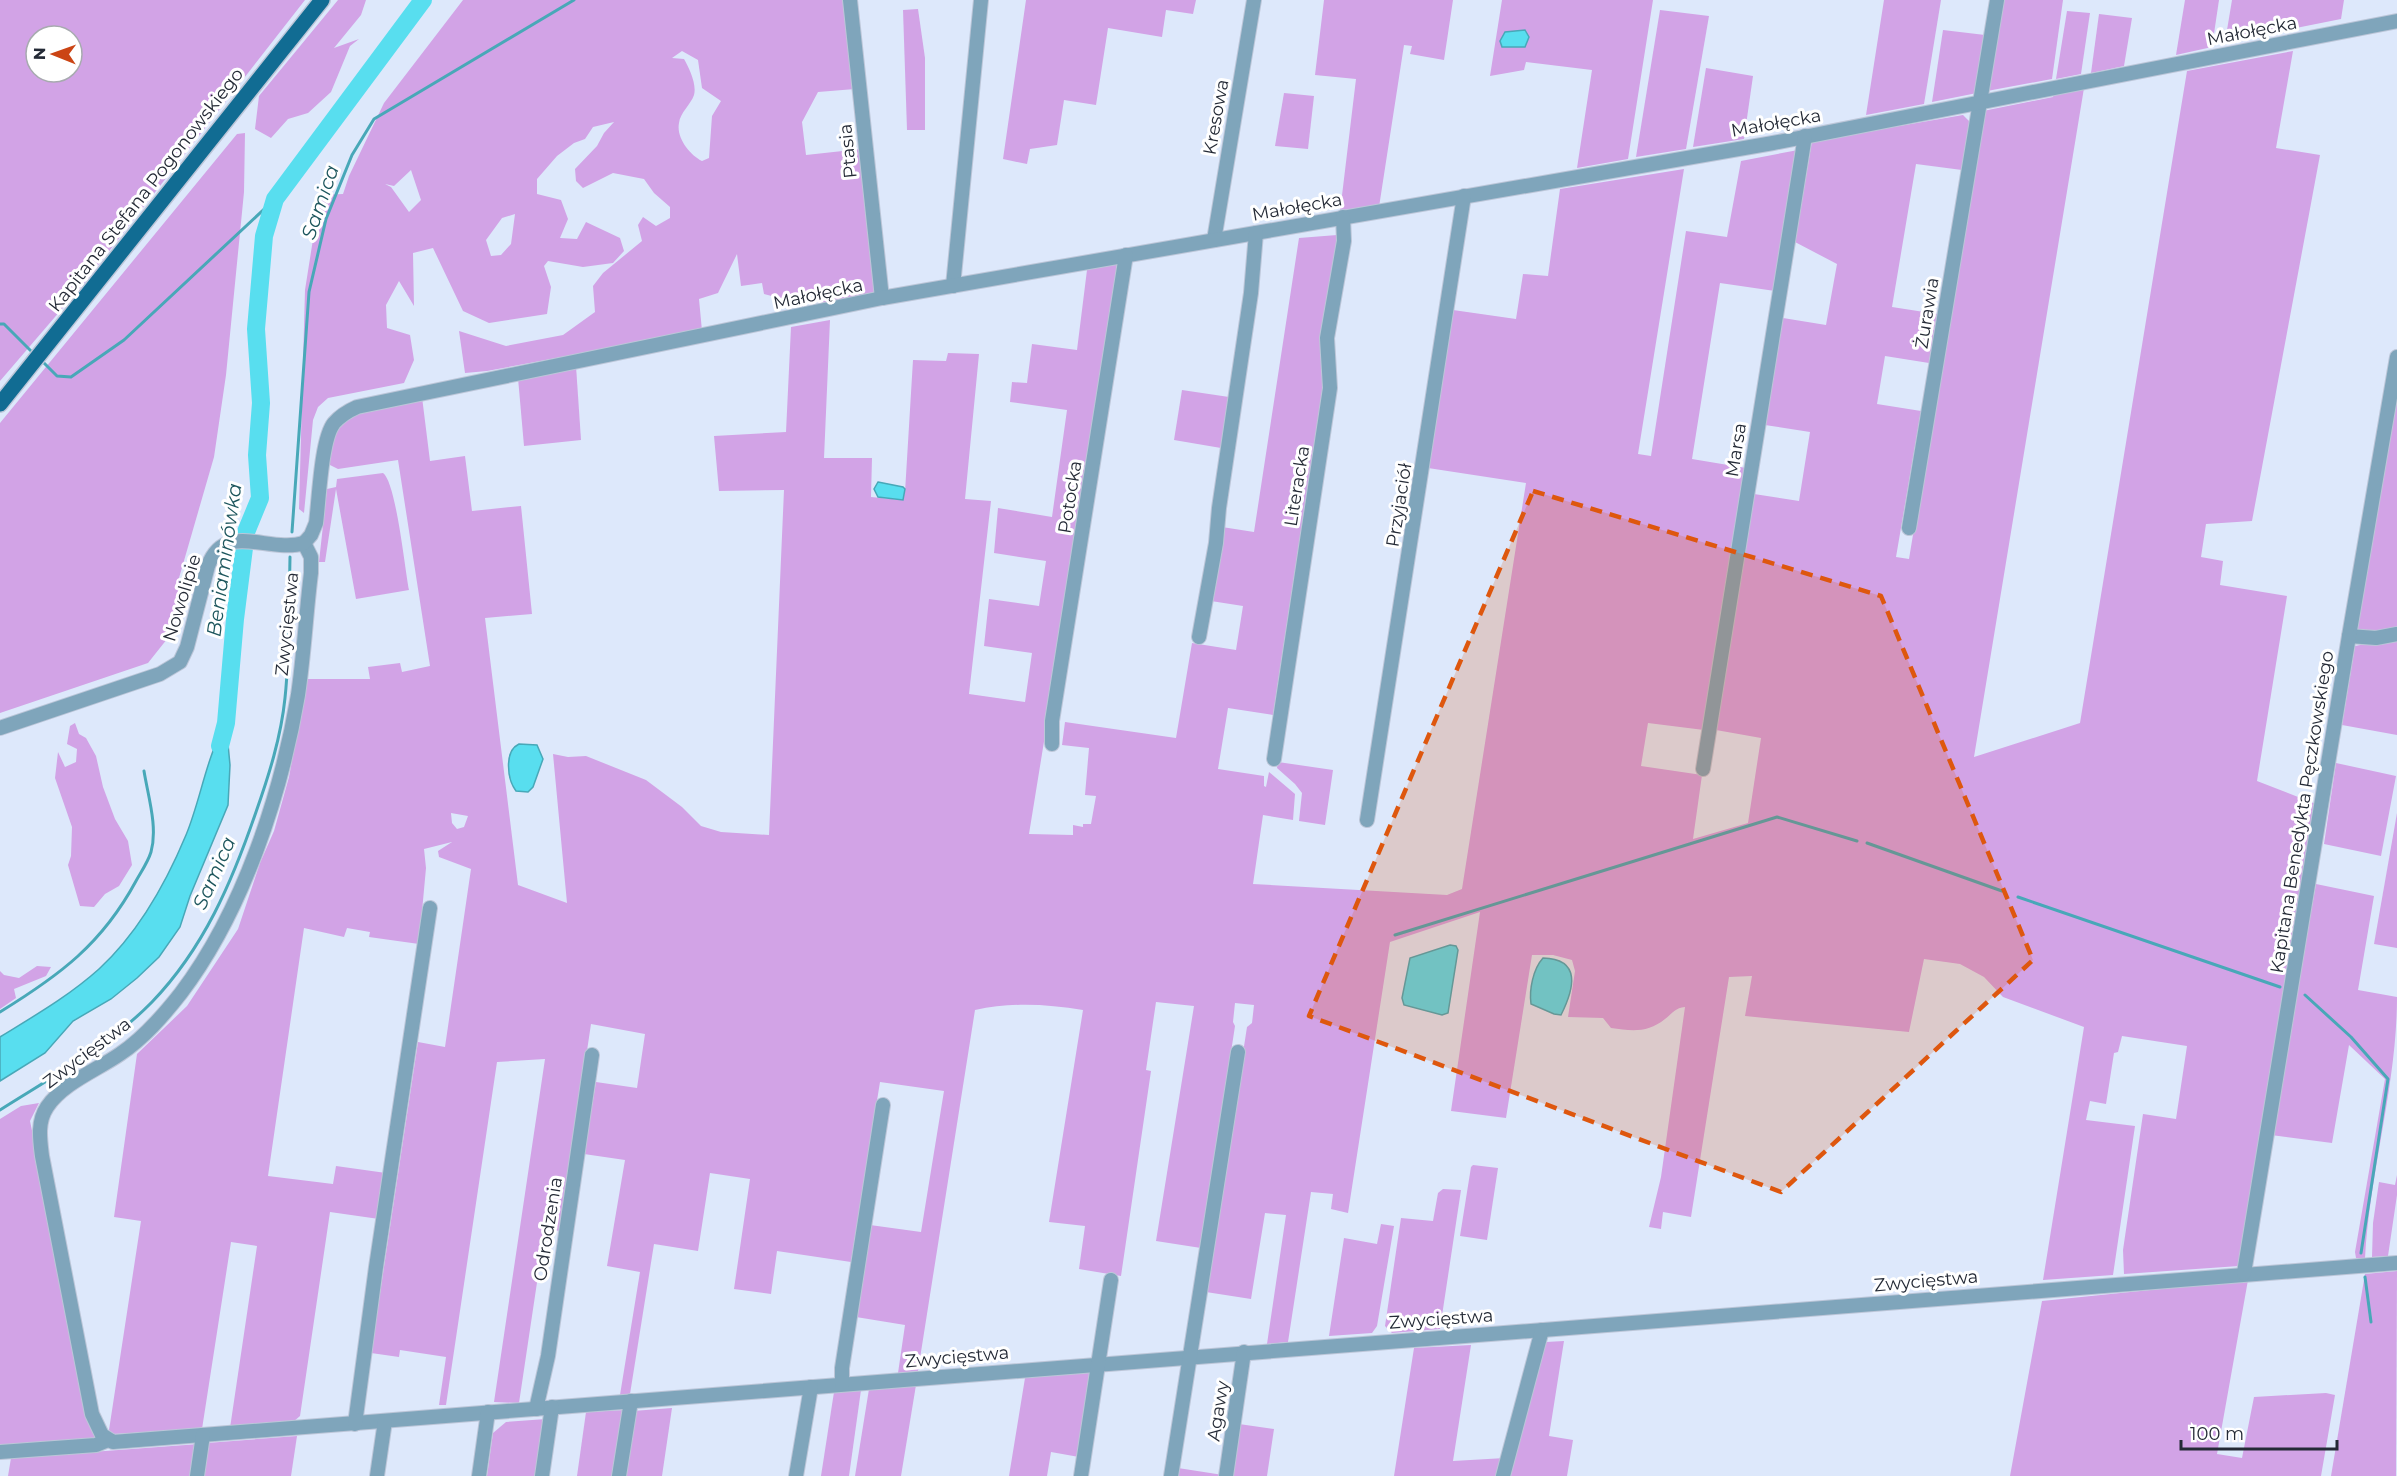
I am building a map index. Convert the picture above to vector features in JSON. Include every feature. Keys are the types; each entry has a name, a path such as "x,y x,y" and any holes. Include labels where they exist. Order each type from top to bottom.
{"main road":[{"name":"Kapitana Stefana Pogonowskiego","path":"0,404 322,0"}],"street":[{"name":"Ptasia","path":"850,0 882,298"},
{"path":"953,286 981,0"},
{"name":"Kresowa","path":"1214,240 1254,0"},
{"name":"Żurawia","path":"1909,528 1996,0"},
{"name":"Małołęcka","path":"304,543 311,535 316,523 326,442 333,424 343,414 357,407 882,298 1805,136 2397,21"},
{"name":"Marsa","path":"1703,769 1805,136"},
{"name":"Przyjaciół","path":"1367,820 1464,196"},
{"name":"Literacka","path":"1274,759 1330,388 1327,338 1344,241 1343,217"},
{"path":"1199,637 1216,543 1219,508 1251,293 1256,233"},
{"name":"Potocka","path":"1052,744 1052,721 1126,255"},
{"name":"Kapitana Benedykta Pęczkowskiego","path":"2244,1274 2397,357"},
{"name":"Nowolipie","path":"0,728 160,674 180,662 187,647 212,555 220,546 234,541 293,545 304,543"},
{"name":"Zwycięstwa","path":"108,1440 96,1426 92,1414 42,1156 39,1133 41,1122 47,1107 65,1089 120,1054 161,1017 205,958 231,908 267,820 289,742 298,692 311,573 311,557 304,543"},
{"path":"2349,636 2376,638 2397,634"},
{"path":"355,1424 379,1244 430,908"},
{"path":"1171,1476 1238,1052"},
{"name":"Odrodzenia","path":"537,1408 548,1356 592,1055"},
{"path":"842,1384 842,1368 882,1105"},
{"name":"Zwycięstwa","path":"0,1452 96,1445 108,1440 121,1442 355,1424 1099,1363 2397,1263"},
{"path":"1081,1476 1111,1280"},
{"path":"1503,1476 1542,1330"},
{"name":"Agawy","path":"1226,1476 1244,1352"},
{"path":"796,1476 811,1387"},
{"path":"619,1476 631,1401"},
{"path":"542,1476 552,1407"},
{"path":"479,1476 488,1412"},
{"path":"377,1476 386,1421"},
{"path":"197,1476 203,1435"}],"highlighted area":[{"path":"1533,491 1881,596 2033,960 1781,1192 1309,1016"}],"shaded area":[{"path":"0,0 305,0 85,282 0,381"},
{"path":"338,0 366,0 361,15 334,48 359,39 350,46 331,92 308,113 288,119 271,138 255,129 259,96"},
{"path":"463,0 844,0 855,89 818,92 802,122 806,155 861,149 877,288 874,294 821,303 820,295 783,299 764,294 762,283 741,286 737,254 718,293 699,299 702,331 487,371 465,373 459,331 506,346 563,335 595,312 593,286 603,273 642,241 638,225 643,217 656,226 670,218 670,207 654,193 644,179 613,173 583,188 576,181 575,169 597,146 604,133 614,122 593,127 585,139 574,143 557,156 537,179 537,194 561,200 568,219 560,238 577,239 586,222 620,238 624,251 613,263 583,267 548,261 544,266 551,287 547,314 489,323 463,311 433,248 413,253 414,306 399,281 386,305 387,328 410,335 414,360 404,383 328,398 318,407 313,420 304,513 299,509 305,290 320,195 343,194 349,176 384,103","holes":["682,51 698,60 702,88 721,101 712,116 709,158 702,161 689,150 682,140 679,129 680,119 695,91 692,76 684,59 672,58","411,170 421,200 409,212 391,187 385,184 394,186","515,214 511,244 501,255 491,256 486,240 502,218"]},
{"path":"1026,0 1196,0 1193,14 1166,10 1162,37 1108,28 1096,105 1064,100 1057,145 1030,149 1027,164 1003,159"},
{"path":"1324,0 1453,0 1444,60 1410,54 1412,46 1404,45 1379,207 1340,212 1356,79 1315,75"},
{"path":"1502,0 1653,0 1628,159 1577,168 1592,70 1526,62 1524,70 1490,76"},
{"path":"1884,0 1941,0 1924,104 1866,115"},
{"path":"2000,0 2063,0 2052,79 1987,91"},
{"path":"2185,0 2219,0 2212,47 2176,55"},
{"path":"2232,0 2344,0 2341,19 2225,42"},
{"path":"918,9 925,58 925,130 907,130 903,10"},
{"path":"1660,10 1709,16 1686,149 1636,157"},
{"path":"2067,11 2090,13 2081,74 2056,79"},
{"path":"2099,14 2132,18 2124,66 2091,73"},
{"path":"1943,30 1985,35 1977,93 1932,102"},
{"path":"2293,51 2276,148 2320,155 2252,521 2206,524 2201,557 2223,561 2220,585 2287,596 2257,781 2316,804 2239,1266 2124,1274 2123,1250 2143,1114 2176,1119 2187,1046 2122,1036 2118,1052 2114,1053 2106,1104 2090,1101 2086,1120 2135,1126 2113,1275 2043,1280 2084,1027 2003,997 1984,977 1960,964 1924,959 1909,1032 1745,1016 1752,976 1729,977 1691,1217 1663,1212 1661,1229 1649,1227 1661,1177 1685,1007 1676,1010 1659,1024 1640,1030 1611,1028 1603,1018 1568,1017 1575,971 1572,960 1553,955 1532,955 1506,1118 1451,1111 1480,912 1390,942 1348,1213 1331,1209 1333,1194 1311,1192 1288,1342 1267,1344 1286,1215 1265,1213 1251,1299 1206,1292 1247,1027 1252,1023 1254,1005 1235,1003 1233,1022 1235,1026 1201,1248 1156,1241 1194,1006 1156,1002 1146,1070 1151,1071 1121,1276 1079,1269 1085,1226 1049,1222 1083,1010 1042,1005 1002,1006 975,1010 918,1371 898,1373 905,1325 856,1317 870,1225 921,1232 944,1091 880,1082 851,1262 777,1251 771,1294 734,1289 750,1179 710,1173 698,1251 654,1244 630,1394 620,1395 640,1272 607,1266 625,1160 584,1154 596,1082 637,1088 645,1034 591,1024 560,1231 545,1229 519,1403 494,1402 545,1059 497,1062 446,1405 439,1405 446,1357 400,1350 399,1357 371,1353 418,1042 445,1047 471,869 439,857 438,851 452,842 424,849 426,868 419,944 369,937 370,932 347,928 344,937 304,928 268,1176 333,1184 336,1166 386,1173 379,1219 330,1212 300,1416 293,1422 230,1428 257,1246 231,1242 202,1429 114,1434 109,1430 141,1221 114,1217 137,1054 187,1006 238,929 260,863 274,831 289,777 307,679 370,679 368,667 400,663 402,672 430,666 398,460 338,469 330,465 333,437 340,425 349,417 373,407 422,397 430,461 465,456 472,511 521,506 532,614 485,618 518,885 567,903 553,754 568,757 586,756 646,780 682,807 701,826 721,832 769,835 784,490 719,491 714,436 786,432 791,327 830,320 824,458 872,458 871,497 902,500 905,492 913,360 946,361 948,353 979,354 965,499 991,501 969,694 1025,702 1032,653 984,646 989,599 1039,606 1046,561 994,553 998,508 1052,517 1067,410 1010,402 1012,382 1027,383 1032,344 1077,350 1087,270 1105,264 1117,264 1119,280 1029,834 1073,835 1073,825 1083,827 1083,824 1091,824 1096,796 1085,795 1089,748 1062,745 1065,722 1176,738 1192,643 1236,650 1243,606 1211,601 1222,527 1254,532 1299,238 1337,235 1326,367 1273,715 1228,708 1218,769 1264,776 1266,787 1269,772 1295,794 1293,820 1263,815 1253,884 1447,895 1462,889 1526,483 1428,468 1453,310 1516,319 1523,274 1548,276 1560,189 1684,169 1638,454 1651,456 1686,231 1727,237 1741,161 1798,150 1775,291 1720,283 1692,459 1746,468 1704,730 1648,723 1641,766 1702,775 1693,839 1748,823 1761,738 1716,730 1754,494 1799,501 1810,432 1765,425 1783,318 1826,325 1837,264 1795,242 1812,141 1963,115 1970,122 1962,170 1916,164 1892,307 1937,314 1929,363 1885,356 1877,404 1921,411 1896,557 1909,559 1983,111 2053,97 2054,93 2084,88 1974,757 2080,723 2187,71","holes":["451,813 468,816 464,827 457,829 452,823"]},
{"path":"1706,68 1753,76 1744,139 1693,147"},
{"path":"1284,93 1314,96 1308,149 1275,146"},
{"path":"245,133 244,192 226,375 214,457 179,578 175,629 148,663 0,713 0,423 237,134"},
{"path":"576,366 581,440 524,446 518,378"},
{"path":"1182,390 1229,397 1221,448 1174,440"},
{"path":"2397,400 2397,631 2360,632 2357,628"},
{"path":"383,473 388,480 396,509 409,590 356,599 336,489 325,562 319,562 327,489 336,487 337,479"},
{"path":"2397,638 2397,735 2342,725 2355,646"},
{"path":"75,723 79,734 86,738 96,756 103,787 115,819 128,841 132,865 119,886 105,894 94,907 80,906 68,865 71,856 72,827 55,778 58,752 65,767 76,762 77,749 67,744 70,726"},
{"path":"1278,762 1333,770 1325,825 1299,821 1302,793 1277,768"},
{"path":"2336,763 2396,776 2381,856 2324,844"},
{"path":"2397,813 2397,948 2374,944"},
{"path":"2316,884 2374,896 2358,990 2397,997 2393,1062 2372,1192 2365,1258 2356,1258 2355,1252 2385,1079 2349,1045 2332,1143 2271,1135"},
{"path":"37,966 51,967 46,976 14,989 16,998 0,1009 0,971 4,975 19,978"},
{"path":"39,1103 30,1121 95,1438 0,1446 0,1119 21,1106"},
{"path":"1473,1165 1498,1168 1487,1240 1460,1236"},
{"path":"2397,1175 2397,1195 2388,1256 2372,1257 2373,1223 2379,1182 2395,1185"},
{"path":"1443,1189 1461,1190 1440,1329 1392,1333 1385,1326 1401,1218 1433,1221 1438,1193"},
{"path":"1381,1224 1394,1226 1377,1326 1372,1333 1329,1336 1344,1238 1377,1244"},
{"path":"2397,1271 2396,1476 2331,1476 2365,1274"},
{"path":"2248,1280 2217,1454 2242,1458 2254,1397 2326,1393 2335,1395 2321,1476 2010,1476 2042,1301"},
{"path":"1564,1341 1549,1436 1573,1440 1567,1476 1509,1476 1546,1342"},
{"path":"1471,1345 1453,1461 1505,1458 1500,1476 1394,1476 1414,1348"},
{"path":"1089,1371 1092,1376 1079,1457 1051,1452 1047,1476 1009,1476 1025,1378"},
{"path":"916,1385 901,1476 855,1476 869,1389"},
{"path":"861,1390 849,1476 821,1476 834,1392"},
{"path":"672,1408 662,1476 624,1476 633,1411"},
{"path":"625,1410 615,1476 577,1476 586,1412"},
{"path":"546,1419 538,1476 487,1476 493,1433 506,1422"},
{"path":"1239,1424 1274,1429 1267,1476 1231,1476"},
{"path":"297,1436 291,1476 202,1476 207,1443"},
{"path":"199,1444 194,1476 8,1476 11,1458"},
{"path":"1178,1468 1223,1475 1223,1476 1177,1476"}],"water":[{"path":"1525,30 1529,37 1525,47 1502,47 1500,41 1505,32"},
{"path":"878,482 903,487 905,489 903,500 878,497 874,489"},
{"path":"226,723 230,765 228,805 190,896 180,927 159,957 137,978 111,999 73,1021 45,1053 0,1081 0,1037 88,979 126,940 149,907 186,835 213,750"},
{"path":"519,744 537,745 543,759 533,787 528,792 516,791 509,773 511,753"},
{"path":"1450,945 1456,946 1458,950 1448,1013 1442,1015 1404,1005 1402,998 1410,958"},
{"path":"1543,958 1564,964 1572,977 1569,995 1561,1015 1531,1004 1532,980"}],"waterway":[{"name":"Beniaminówka","path":"220,746 226,723 235,619 246,532 260,498 257,455 261,403 256,329 264,236 275,199 423,0"},
{"name":"Samica","path":"292,532 309,292 326,219 352,155 374,119 574,0"},
{"path":"41,360 57,376 71,377 124,340 275,199"},
{"path":"0,324 4,324 34,354"},
{"name":"Samica","path":"0,1110 99,1047 135,1018 152,1002 187,959 214,913 247,838 270,770 281,727 288,663 290,557"},
{"path":"0,1012 42,985 78,956 109,923 123,903 148,859 153,842 152,812 144,771"},
{"path":"1395,935 1777,817 1857,841"},
{"path":"1867,843 2002,891"},
{"path":"2018,897 2280,987"},
{"path":"2305,995 2351,1037 2388,1079 2361,1253"},
{"path":"2365,1277 2371,1322"}]}
